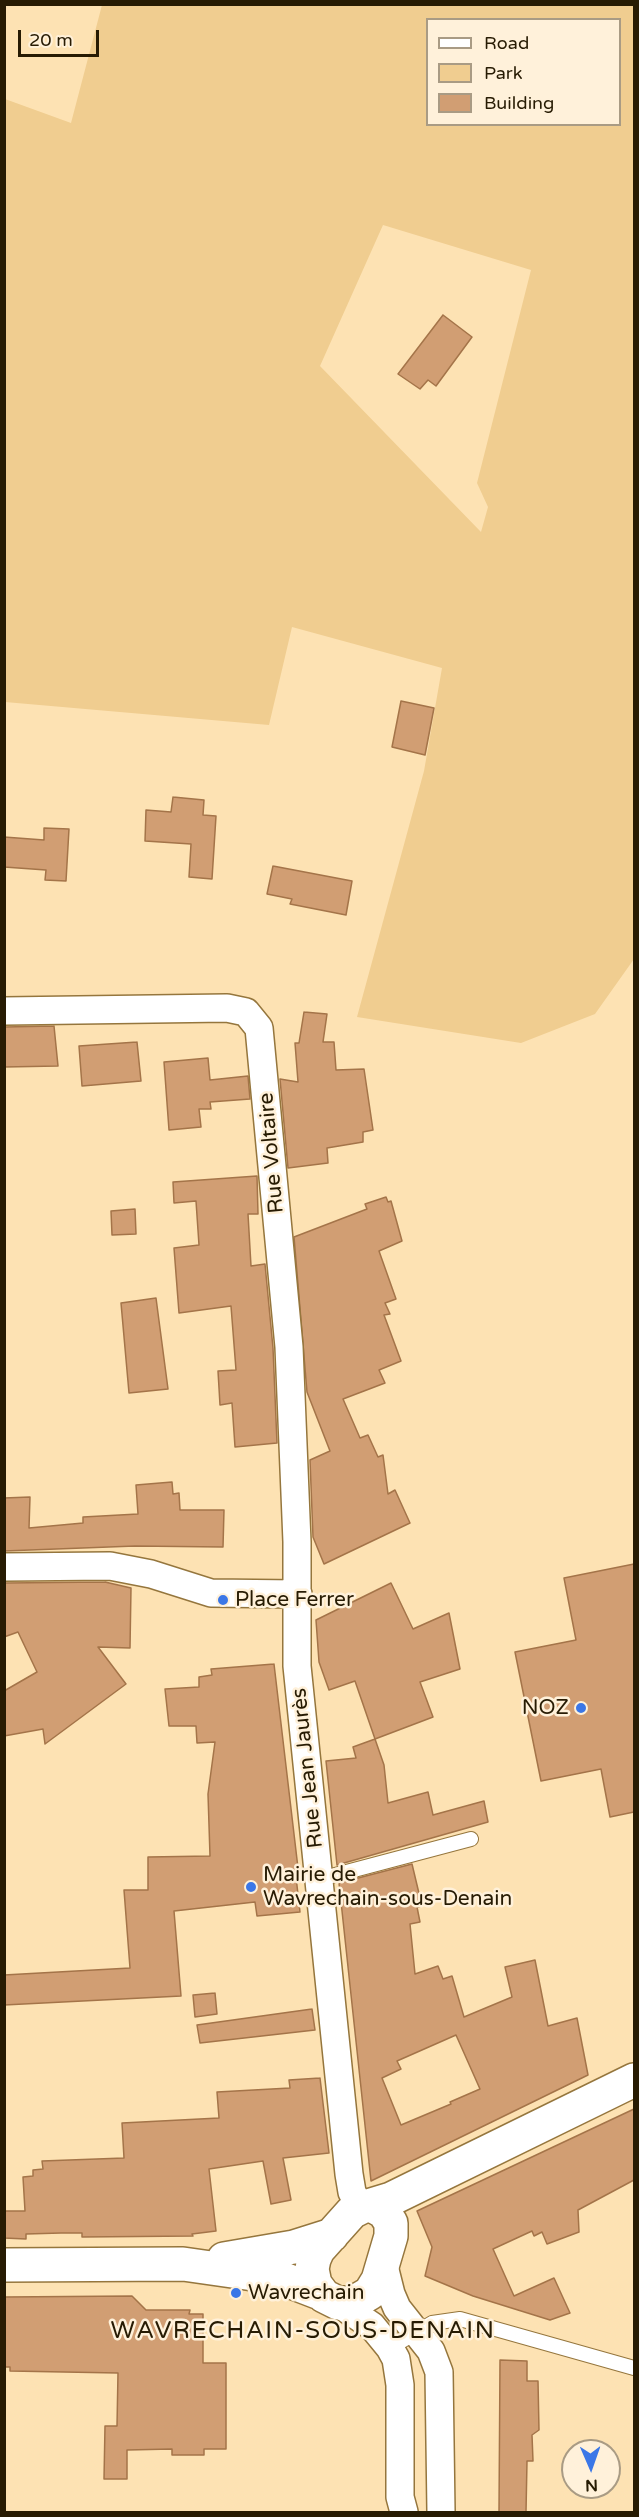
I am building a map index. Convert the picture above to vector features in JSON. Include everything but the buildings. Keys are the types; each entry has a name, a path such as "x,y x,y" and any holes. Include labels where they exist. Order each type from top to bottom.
{"main road":[{"path":"329,2298 313,2280 312,2264 318,2250 352,2212 391,2199 634,2080"},
{"path":"183,2264 281,2278 329,2298 353,2303 370,2293 376,2285 392,2232 402,2207 415,2187"},
{"path":"364,2207 384,2212 389,2219 392,2232"},
{"path":"4,2265 183,2264 288,2248 332,2235"}],"street":[{"name":"Rue Voltaire","path":"4,1011 227,1008 246,1012 259,1028 262,1039 289,1347 297,1542"},
{"name":"Rue Jean Jaurès","path":"297,1542 297,1666 349,2174 352,2192 364,2207"},
{"path":"4,1568 110,1566 143,1572 210,1593 298,1594"},
{"path":"383,2262 394,2301 431,2351 439,2372 441,2512"},
{"path":"329,2298 364,2319 390,2348 399,2370 400,2497 404,2512"}],"lane":[{"path":"320,1879 471,1839"},
{"path":"390,2348 432,2323 447,2320 473,2321 634,2368"}],"green space":[{"path":"102,5 634,5 634,959 595,1014 521,1043 357,1017 424,771 442,668 292,627 269,725 5,702 5,99 71,123","holes":["383,225 531,270 477,483 488,507 481,532 320,366"]}],"place":[{"name":"Place Ferrer","path":"223,1600"},
{"name":"NOZ","path":"581,1708"},
{"name":"Mairie de Wavrechain-sous-Denain","path":"251,1887"},
{"name":"Wavrechain","path":"236,2293"}],"district":[{"name":"WAVRECHAIN-SOUS-DENAIN","path":"303,2332"}]}
